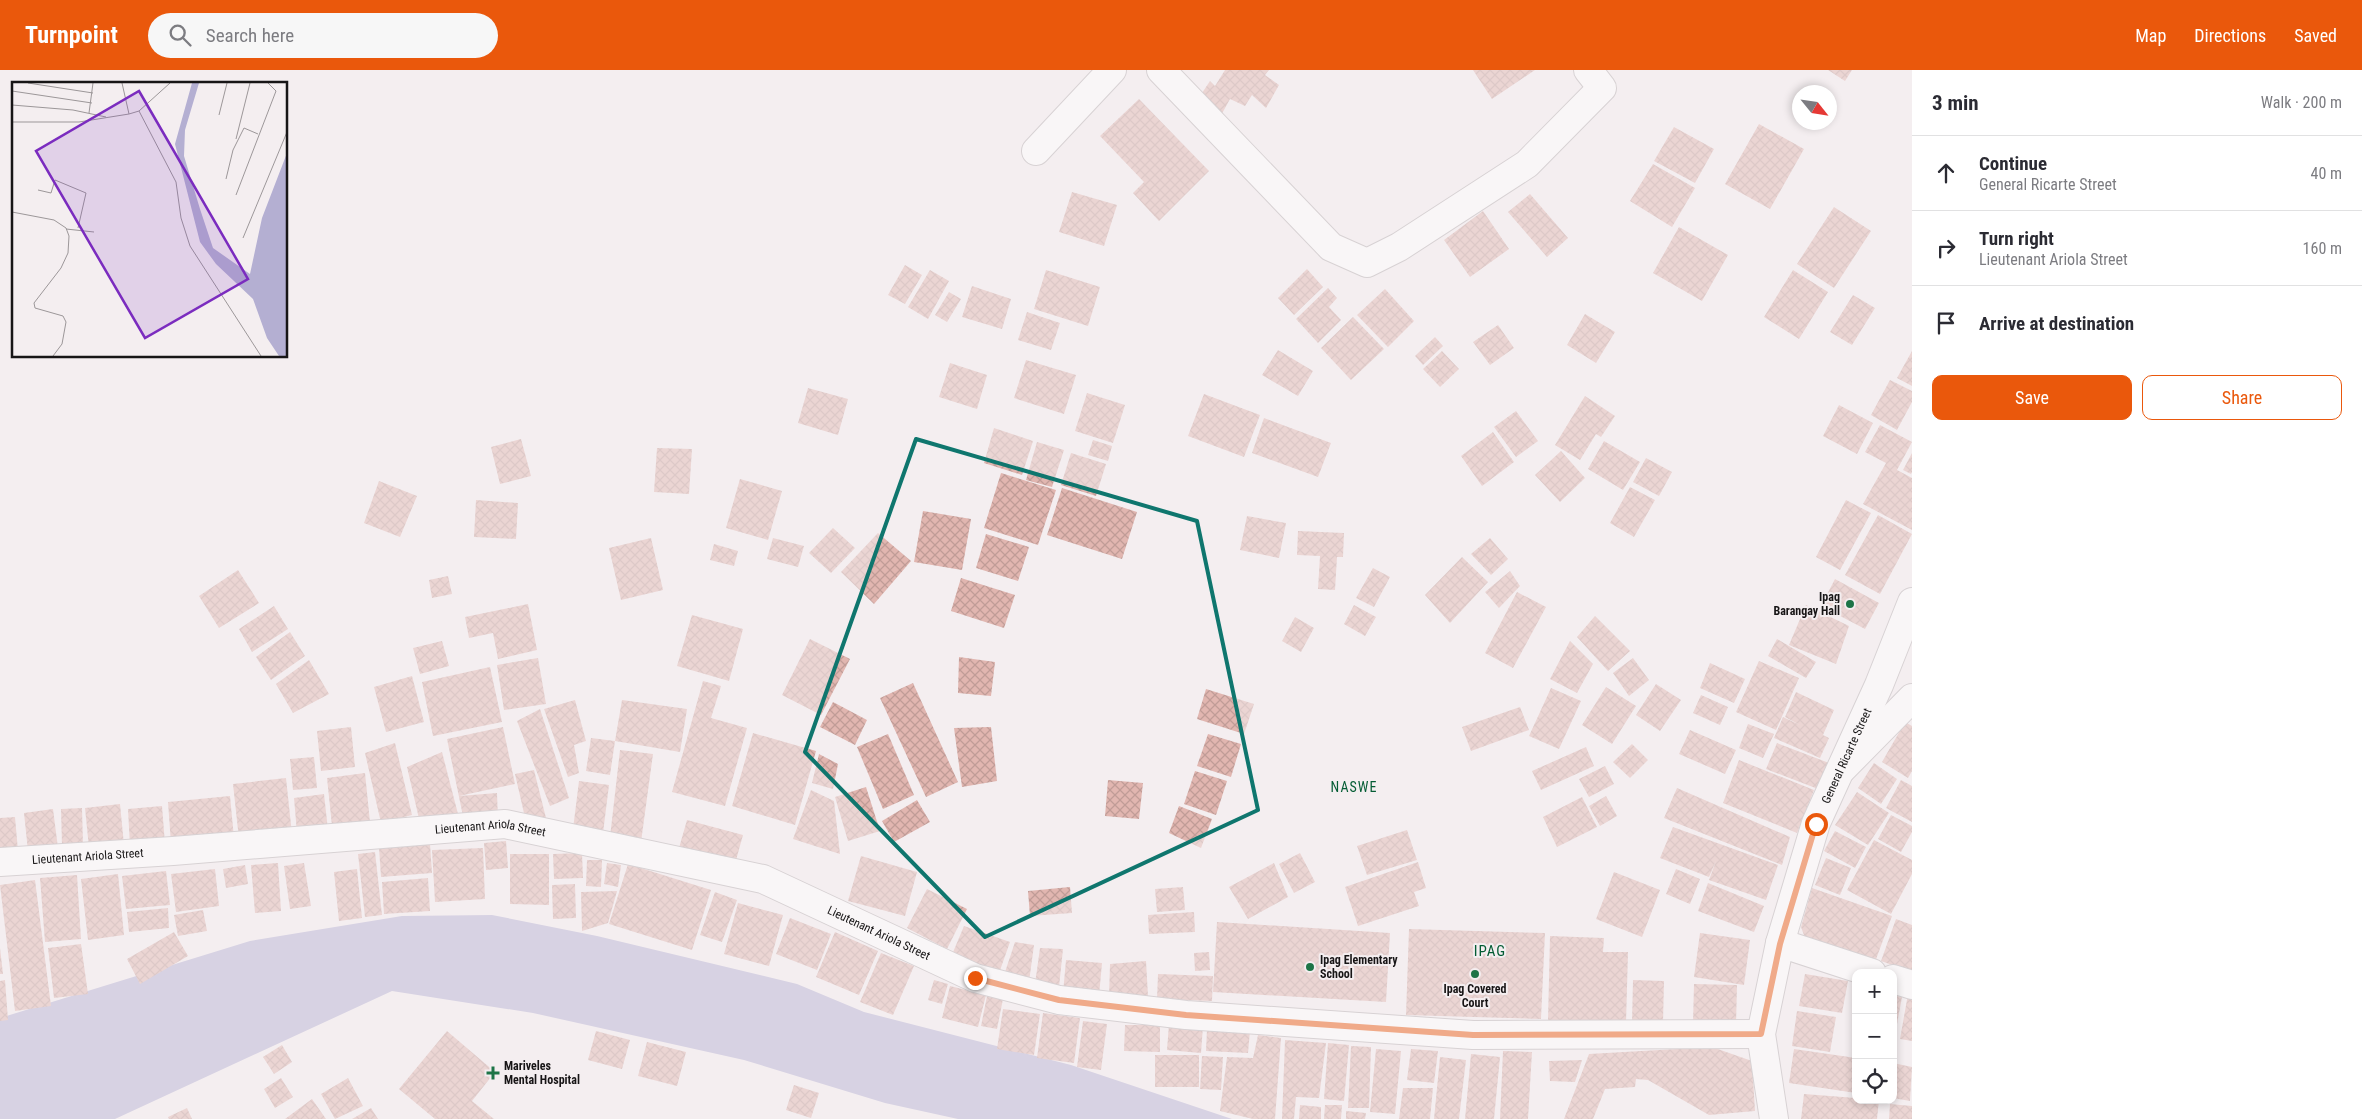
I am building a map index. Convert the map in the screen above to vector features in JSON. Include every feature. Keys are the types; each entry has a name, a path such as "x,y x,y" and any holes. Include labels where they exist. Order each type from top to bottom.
{"street":[{"path":"1036,151 1112,70"},
{"path":"1161,70 1331,247 1367,263 1399,248 1528,164 1602,88 1588,70"},
{"name":"General Ricarte Street","path":"1774,1119 1761,1034 1780,944 1816,824 1842,769 1912,602"},
{"path":"1842,769 1912,698"},
{"name":"Lieutenant Ariola Street","path":"0,862 173,851 505,824 764,879 975,978 1059,1000 1186,1015 1473,1035 1761,1034"},
{"path":"1780,944 1859,969"},
{"path":"1897,980 1912,985"}],"highlighted area":[{"path":"916,439 1197,521 1258,810 985,937 805,752"}],"shaded area":[{"path":"492,915 597,936 797,984 864,1012 1071,1065 1232,1119 958,1119 885,1103 744,1060 533,1013 392,991 115,1119 0,1119 0,1018 250,941 402,916"}],"building":[{"path":"1225,70 1269,70 1265,75 1279,85 1266,108 1252,95 1245,106 1230,99 1219,119 1200,96 1210,81 1215,86"},
{"path":"1473,70 1535,70 1492,99"},
{"path":"1828,70 1852,70 1845,81"},
{"path":"1139,99 1209,171 1159,221 1133,193 1144,182 1100,136"},
{"path":"1759,124 1804,149 1770,209 1725,184"},
{"path":"1674,127 1714,149 1695,183 1654,161"},
{"path":"1653,164 1695,188 1672,227 1630,201"},
{"path":"1072,192 1117,205 1104,246 1059,232"},
{"path":"1530,194 1568,238 1547,257 1508,212"},
{"path":"1834,207 1871,231 1834,288 1797,264"},
{"path":"1483,211 1509,249 1470,277 1444,240"},
{"path":"1679,227 1728,255 1702,301 1653,273"},
{"path":"905,265 922,275 905,304 888,295"},
{"path":"1307,269 1323,287 1294,315 1278,298"},
{"path":"930,270 949,281 928,319 908,307"},
{"path":"1046,270 1100,287 1088,326 1034,309"},
{"path":"1793,270 1828,292 1799,339 1764,317"},
{"path":"972,286 1011,299 1002,329 962,317"},
{"path":"1328,288 1337,298 1329,307 1341,320 1318,343 1296,319"},
{"path":"1385,289 1414,321 1388,347 1357,315"},
{"path":"949,292 961,299 947,322 935,315"},
{"path":"1853,295 1875,308 1852,345 1830,332"},
{"path":"1027,312 1060,323 1051,350 1018,340"},
{"path":"1585,314 1615,332 1596,363 1567,345"},
{"path":"1353,317 1384,349 1351,380 1321,348"},
{"path":"1498,325 1514,348 1490,365 1473,342"},
{"path":"1435,337 1443,346 1423,365 1415,356"},
{"path":"1278,350 1313,371 1298,396 1262,375"},
{"path":"1442,351 1459,369 1440,387 1423,369"},
{"path":"1912,351 1912,386 1897,378"},
{"path":"1026,360 1076,375 1064,414 1014,398"},
{"path":"950,363 987,375 977,409 939,397"},
{"path":"1890,380 1912,391 1912,402 1897,430 1871,415"},
{"path":"808,388 848,399 838,435 798,423"},
{"path":"1087,393 1125,405 1113,443 1075,431"},
{"path":"1204,394 1260,415 1244,457 1188,436"},
{"path":"1585,396 1615,416 1601,437 1596,434 1580,460 1555,445"},
{"path":"1839,405 1873,423 1857,454 1823,436"},
{"path":"1516,411 1538,441 1516,457 1494,427"},
{"path":"1264,418 1331,443 1318,477 1252,453"},
{"path":"1880,425 1912,442 1897,470 1912,478 1912,530 1863,504 1886,463 1865,452"},
{"path":"994,428 1033,441 1022,475 984,463"},
{"path":"1493,432 1514,462 1482,486 1461,456"},
{"path":"521,439 531,476 500,484 491,447"},
{"path":"1093,440 1112,446 1108,461 1088,455"},
{"path":"1604,441 1640,462 1623,490 1588,469"},
{"path":"1037,442 1064,450 1052,487 1026,480"},
{"path":"657,448 692,449 689,494 654,492"},
{"path":"1561,451 1585,478 1560,502 1535,475"},
{"path":"1071,453 1106,464 1096,496 1061,485"},
{"path":"1912,453 1912,472 1911,474 1903,470"},
{"path":"1646,458 1672,472 1659,496 1633,482"},
{"path":"1001,473 1056,490 1038,545 984,528"},
{"path":"740,479 782,491 768,540 726,528"},
{"path":"379,481 417,496 400,537 364,523"},
{"path":"1630,487 1655,500 1634,537 1610,523"},
{"path":"1062,488 1137,512 1122,559 1047,535"},
{"path":"476,500 518,503 516,539 474,537"},
{"path":"1846,500 1871,513 1840,570 1816,557"},
{"path":"923,511 971,519 962,570 914,562"},
{"path":"1878,515 1912,534 1880,594 1845,575"},
{"path":"1247,516 1286,523 1279,558 1240,550"},
{"path":"833,528 855,548 831,573 809,553"},
{"path":"1298,531 1344,533 1343,557 1337,557 1335,590 1318,589 1320,556 1297,555"},
{"path":"878,533 911,561 874,604 841,572"},
{"path":"986,534 1029,547 1018,581 976,568"},
{"path":"651,538 663,590 621,600 609,548"},
{"path":"773,538 804,546 798,567 767,559"},
{"path":"1490,538 1508,559 1491,575 1471,554"},
{"path":"714,544 738,551 734,566 710,560"},
{"path":"1462,557 1488,582 1450,623 1425,595"},
{"path":"1373,568 1390,577 1374,607 1356,598"},
{"path":"238,570 259,603 219,628 199,596"},
{"path":"1510,571 1520,586 1499,608 1485,592"},
{"path":"448,576 452,594 432,598 429,580"},
{"path":"961,578 1015,595 1004,628 951,611"},
{"name":"Ipag Barangay Hall","path":"1835,579 1879,603 1865,629 1821,606"},
{"path":"1517,592 1546,607 1513,668 1485,653"},
{"path":"528,604 537,650 498,659 493,633 469,638 465,617"},
{"path":"1354,605 1376,617 1365,636 1344,624"},
{"path":"1806,605 1849,626 1836,664 1789,645"},
{"path":"274,606 288,629 252,652 239,629"},
{"path":"692,615 743,629 729,681 677,666"},
{"path":"1595,616 1630,651 1608,671 1577,637"},
{"path":"1295,617 1314,628 1301,652 1282,641"},
{"path":"290,632 305,656 271,680 256,657"},
{"path":"810,639 850,659 821,715 782,695"},
{"path":"1777,639 1816,662 1806,678 1768,656"},
{"path":"442,641 449,666 420,674 413,648"},
{"path":"1570,641 1593,664 1577,693 1550,679"},
{"path":"959,657 995,662 991,696 958,693"},
{"path":"538,658 546,704 504,710 497,665"},
{"path":"1633,658 1649,680 1629,696 1613,673"},
{"path":"309,660 329,694 293,713 276,684"},
{"path":"1759,661 1799,678 1776,730 1736,712"},
{"path":"1710,663 1745,679 1734,703 1700,688"},
{"path":"490,667 502,722 433,736 422,682"},
{"path":"412,676 424,722 386,732 374,687"},
{"path":"703,681 721,686 711,718 747,728 725,806 672,792"},
{"path":"913,683 958,782 926,797 880,698"},
{"path":"1656,684 1681,700 1660,731 1636,715"},
{"path":"1606,687 1636,706 1612,744 1582,725"},
{"path":"1551,688 1581,701 1559,749 1529,736"},
{"path":"1206,689 1254,704 1244,734 1197,719"},
{"path":"1796,692 1834,710 1823,735 1829,738 1820,758 1774,738 1783,717 1800,725 1785,717"},
{"path":"1701,695 1728,707 1720,725 1693,713"},
{"path":"575,700 586,741 574,745 579,773 568,777 544,709"},
{"path":"622,700 687,709 680,752 615,741"},
{"path":"833,702 867,720 855,745 820,727"},
{"path":"1520,707 1529,730 1471,751 1462,727"},
{"path":"540,709 569,798 550,806 517,721"},
{"path":"1905,722 1912,726 1912,771 1908,778 1882,762"},
{"path":"1748,724 1774,734 1763,758 1739,748"},
{"path":"351,727 355,767 321,771 317,731"},
{"path":"503,727 515,784 459,796 497,793 498,820 464,821 447,739"},
{"path":"991,727 997,781 962,787 954,728"},
{"path":"1690,730 1736,750 1725,774 1679,754"},
{"path":"753,733 816,751 795,825 732,806"},
{"path":"888,734 914,795 883,809 857,747"},
{"path":"1208,734 1241,744 1231,777 1197,766"},
{"path":"591,738 615,741 610,775 586,771"},
{"path":"395,743 412,815 381,823 365,753"},
{"path":"1777,743 1829,763 1818,789 1766,769"},
{"path":"1632,744 1648,760 1630,778 1613,762"},
{"path":"1586,747 1594,766 1541,790 1532,771"},
{"path":"620,750 653,754 641,842 610,837"},
{"path":"442,752 458,814 420,823 407,767"},
{"path":"819,754 838,764 833,789 812,783"},
{"path":"314,757 317,788 293,790 290,759"},
{"path":"1739,760 1814,790 1797,833 1723,803"},
{"path":"1874,763 1897,779 1881,804 1858,788"},
{"path":"1605,766 1614,784 1589,797 1579,779"},
{"path":"534,770 546,818 526,822 515,774"},
{"path":"1195,771 1227,781 1216,815 1184,804"},
{"path":"365,773 370,822 332,826 327,778"},
{"path":"286,778 292,834 239,839 233,784"},
{"path":"1108,780 1143,783 1139,819 1105,816"},
{"path":"1901,780 1912,786 1912,822 1886,808"},
{"path":"579,781 609,785 603,833 573,829"},
{"path":"866,787 880,831 848,841 835,797"},
{"path":"1677,788 1790,837 1782,865 1664,818"},
{"path":"811,790 834,801 840,854 793,839"},
{"path":"1857,792 1889,813 1868,845 1835,825"},
{"path":"324,794 328,830 297,833 294,798"},
{"path":"230,796 234,838 171,844 168,802"},
{"path":"1606,796 1617,816 1600,826 1589,806"},
{"path":"1582,797 1597,827 1557,847 1543,817"},
{"path":"917,800 930,822 894,842 882,821"},
{"path":"120,804 124,845 89,848 85,808"},
{"path":"162,806 165,844 130,847 128,809"},
{"path":"1179,806 1212,819 1201,848 1169,833"},
{"path":"82,808 83,845 62,846 61,809"},
{"path":"53,809 58,848 28,851 24,813"},
{"path":"1891,815 1912,826 1912,832 1901,852 1878,839"},
{"path":"15,817 18,851 0,853 0,818"},
{"path":"687,820 743,835 733,871 677,855"},
{"path":"1673,827 1778,865 1766,900 1709,880 1716,861 1709,877 1660,858"},
{"path":"1407,830 1417,860 1367,875 1357,846"},
{"path":"1835,831 1866,847 1855,868 1824,851"},
{"path":"1874,840 1912,860 1912,874 1891,914 1847,890"},
{"path":"506,841 508,868 486,870 484,843"},
{"path":"430,844 432,873 381,877 379,848"},
{"path":"483,848 485,899 435,902 432,850"},
{"path":"375,852 382,915 365,917 358,854"},
{"path":"582,853 583,878 554,879 553,854"},
{"path":"1300,853 1315,882 1294,893 1279,864"},
{"path":"510,854 549,854 549,905 510,904"},
{"path":"861,856 917,872 905,916 848,901"},
{"path":"1826,858 1851,868 1840,895 1815,885"},
{"path":"587,860 602,860 601,887 586,886"},
{"path":"1418,862 1426,888 1414,892 1419,906 1358,926 1345,887"},
{"path":"278,863 281,911 255,913 251,865"},
{"path":"304,863 311,906 290,909 284,866"},
{"path":"607,863 621,865 618,887 604,884"},
{"path":"1274,863 1288,897 1248,919 1229,887"},
{"path":"628,864 711,890 692,950 609,924"},
{"path":"245,865 248,884 226,888 223,869"},
{"path":"215,869 219,906 176,912 171,874"},
{"path":"357,869 362,918 339,921 334,872"},
{"path":"1676,869 1700,879 1690,904 1666,894"},
{"path":"166,871 170,905 126,909 122,876"},
{"path":"1614,872 1660,890 1642,937 1596,919"},
{"path":"118,874 124,935 88,940 81,879"},
{"path":"77,875 81,939 45,942 40,878"},
{"path":"428,878 430,911 384,914 382,882"},
{"path":"35,880 51,1006 15,1011 0,885"},
{"path":"1708,883 1764,906 1754,932 1698,911"},
{"path":"575,884 576,918 553,919 552,885"},
{"path":"1070,887 1072,913 1030,916 1028,891"},
{"path":"1183,887 1185,910 1157,912 1155,889"},
{"path":"1812,888 1892,916 1875,962 1808,946 1801,927"},
{"path":"927,889 967,909 947,949 907,928"},
{"path":"617,891 608,923 582,931 581,892"},
{"path":"715,892 737,900 722,942 700,935"},
{"path":"738,903 783,915 769,966 724,954"},
{"path":"168,908 169,928 129,932 127,912"},
{"path":"203,910 207,931 178,936 174,915"},
{"path":"1194,912 1195,932 1149,934 1148,915"},
{"path":"790,918 831,934 817,970 776,954"},
{"path":"1896,919 1912,925 1912,972 1881,961"},
{"name":"Ipag Elementary School","path":"1217,922 1390,933 1386,1002 1213,992"},
{"path":"964,926 1010,942 998,976 951,957"},
{"name":"Ipag Covered Court","path":"1409,929 1545,933 1541,1019 1406,1015"},
{"path":"174,932 188,956 140,984 127,959"},
{"path":"835,932 878,951 859,995 816,977"},
{"path":"1700,933 1750,940 1744,985 1694,977"},
{"path":"1550,936 1604,938 1603,952 1628,952 1626,1023 1548,1021"},
{"path":"1015,942 1034,945 1029,982 1003,978"},
{"path":"81,944 88,994 54,998 48,948"},
{"path":"0,948 3,974 0,974"},
{"path":"1040,948 1063,949 1059,987 1035,984"},
{"path":"1209,952 1210,970 1195,971 1194,953"},
{"path":"881,953 914,966 893,1015 860,1002"},
{"path":"1066,960 1102,963 1099,996 1063,993"},
{"path":"1146,961 1148,996 1109,997 1110,964"},
{"path":"1158,974 1213,976 1212,1001 1157,999"},
{"path":"1805,974 1848,981 1842,1013 1799,1006"},
{"path":"5,980 8,1020 0,1021 0,981"},
{"path":"934,980 948,984 942,1004 928,1000"},
{"path":"1633,980 1664,981 1663,1023 1632,1023"},
{"path":"1694,984 1737,985 1736,1025 1693,1024"},
{"path":"950,986 986,995 978,1027 942,1018"},
{"path":"1908,994 1912,994 1912,1041 1900,1039"},
{"path":"987,996 1003,999 997,1029 981,1026"},
{"path":"1897,996 1902,997 1897,1024"},
{"path":"1003,1009 1040,1014 1034,1055 997,1049"},
{"path":"1797,1011 1836,1017 1830,1052 1792,1046"},
{"path":"1043,1013 1080,1018 1074,1063 1037,1058"},
{"path":"1083,1021 1107,1024 1101,1070 1077,1067"},
{"path":"1169,1024 1203,1026 1201,1053 1167,1050"},
{"path":"1125,1025 1160,1025 1160,1052 1124,1051"},
{"path":"1207,1029 1250,1031 1248,1053 1206,1051"},
{"path":"447,1031 495,1072 472,1101 494,1119 435,1119 399,1089"},
{"path":"596,1031 630,1040 622,1069 588,1060"},
{"path":"1258,1035 1281,1038 1275,1119 1253,1119 1220,1111 1227,1057 1253,1058"},
{"path":"1285,1040 1326,1043 1319,1098 1296,1097 1294,1119 1282,1119"},
{"path":"647,1042 686,1052 677,1086 638,1076"},
{"path":"1328,1043 1349,1045 1344,1101 1324,1099"},
{"path":"282,1045 292,1062 274,1074 263,1057"},
{"path":"1351,1046 1371,1047 1369,1108 1348,1108"},
{"path":"1712,1047 1752,1061 1755,1111 1709,1115 1648,1080 1636,1079 1635,1087 1605,1089 1593,1119 1564,1119 1589,1054"},
{"path":"1376,1049 1401,1051 1395,1114 1370,1112"},
{"path":"1411,1049 1438,1051 1434,1083 1407,1080"},
{"path":"1794,1049 1852,1057 1852,1092 1789,1083"},
{"path":"1503,1051 1532,1052 1528,1119 1500,1119"},
{"path":"1471,1054 1500,1057 1494,1119 1465,1119"},
{"path":"1155,1055 1199,1055 1199,1087 1155,1087"},
{"path":"1202,1056 1223,1057 1221,1090 1200,1089"},
{"path":"1440,1057 1466,1060 1459,1119 1434,1119"},
{"path":"1582,1060 1575,1082 1550,1081 1549,1061"},
{"path":"1897,1064 1912,1067 1910,1101 1897,1099"},
{"path":"281,1078 293,1097 275,1108 264,1089"},
{"path":"348,1078 363,1106 335,1119 321,1094"},
{"path":"794,1085 819,1093 811,1118 786,1110"},
{"path":"1403,1088 1433,1088 1430,1119 1399,1119"},
{"path":"1804,1094 1852,1098 1852,1104 1879,1104 1877,1119 1801,1119"},
{"path":"312,1099 326,1119 285,1119"},
{"path":"1890,1104 1912,1106 1912,1119 1889,1119"},
{"path":"1300,1105 1321,1107 1321,1119 1299,1119"},
{"path":"1325,1105 1342,1105 1341,1119 1324,1119"},
{"path":"187,1108 192,1119 169,1119 168,1117"},
{"path":"371,1108 378,1119 352,1119"},
{"path":"1346,1111 1366,1113 1365,1119 1346,1119"}],"place":[{"name":"Ipag Barangay Hall","path":"1850,604"},
{"name":"Ipag Elementary School","path":"1310,967"},
{"name":"Ipag Covered Court","path":"1475,974"},
{"name":"Mariveles Mental Hospital","path":"493,1073"}],"district":[{"name":"NASWE","path":"1354,787"},
{"name":"IPAG","path":"1490,951"}],"route":[{"path":"975,978 1059,1000 1186,1015 1473,1035 1761,1034 1780,944 1816,824"}]}
